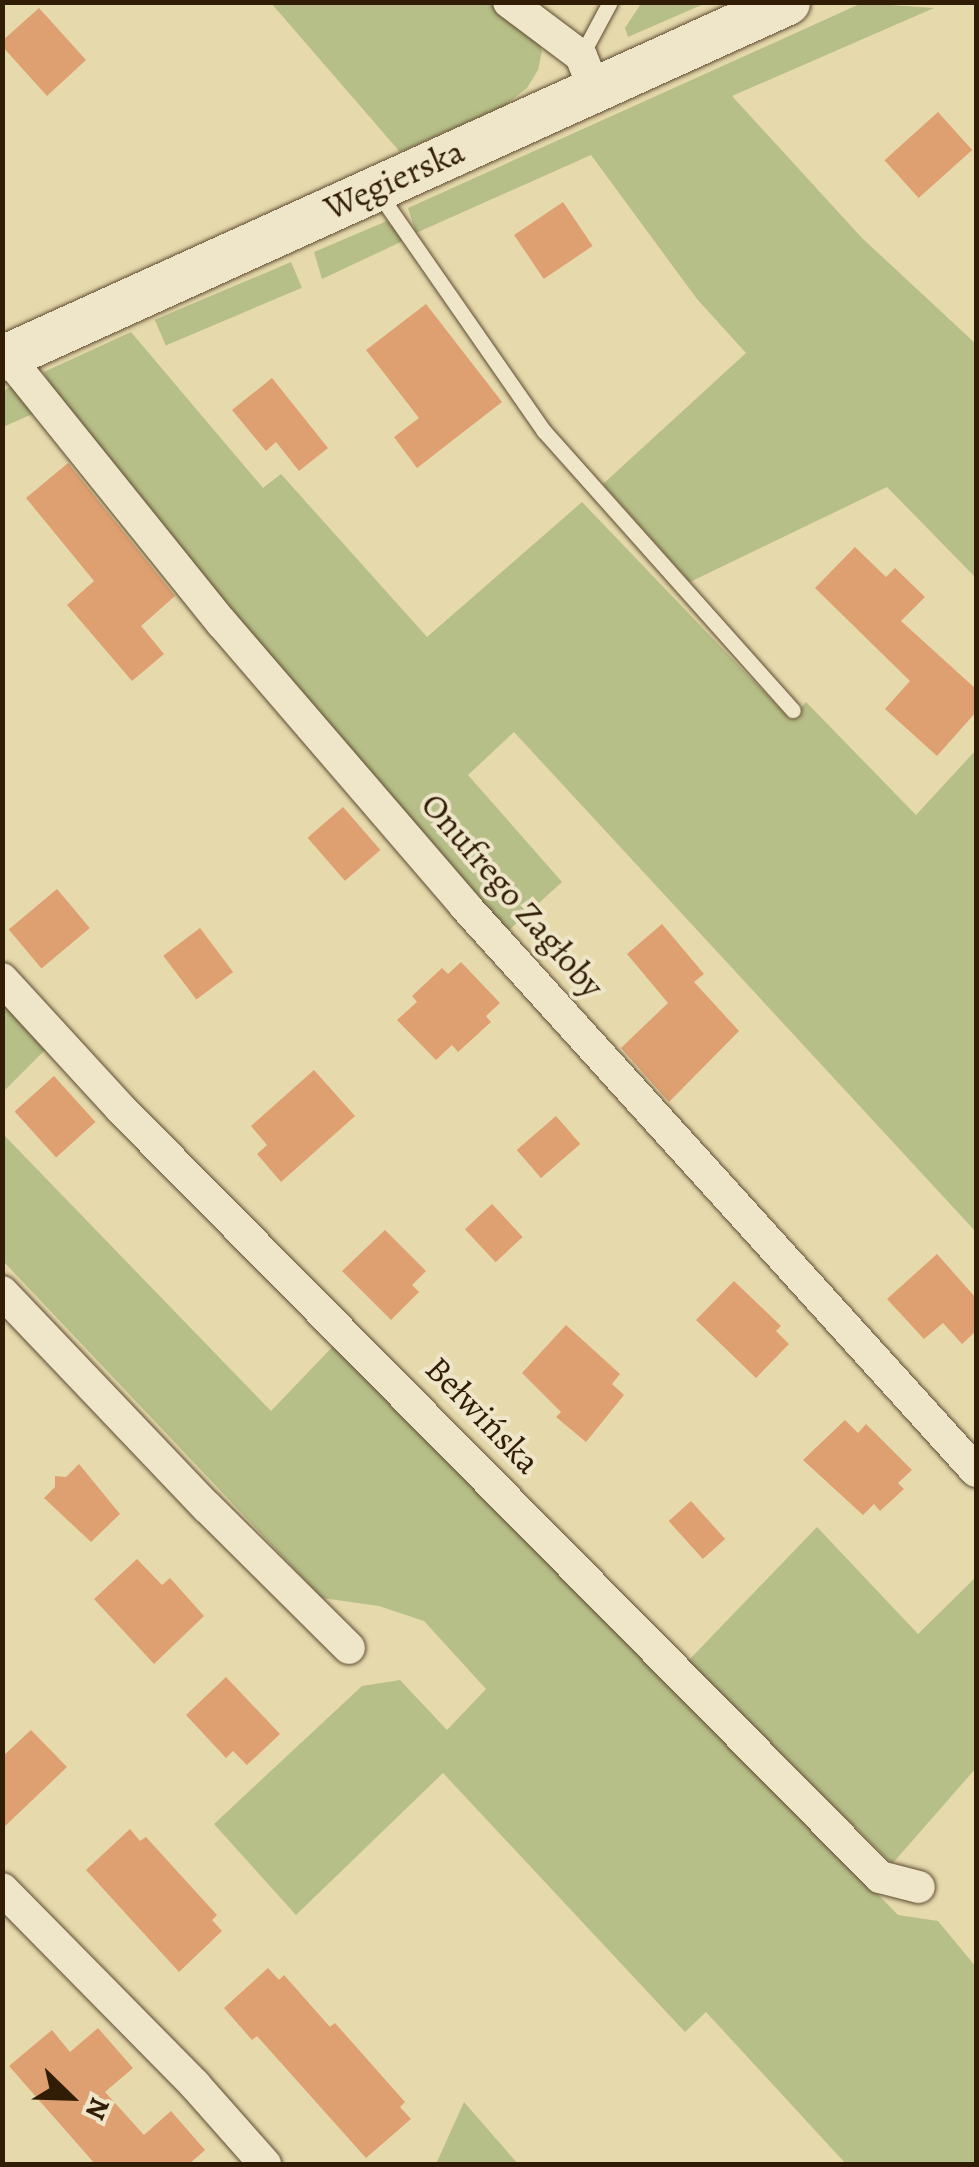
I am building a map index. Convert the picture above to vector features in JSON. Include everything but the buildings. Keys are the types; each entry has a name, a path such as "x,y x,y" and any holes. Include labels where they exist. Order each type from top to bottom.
{"main road":[{"name":"Węgierska","path":"4,357 376,188 587,72 787,2"}],"street":[{"path":"509,2 587,72"},
{"name":"Onufrego Zagłoby","path":"4,357 222,623 390,814 465,906 976,1471"},
{"name":"Bełwińska","path":"2,979 122,1109 880,1877 919,1887"},
{"path":"2,1292 206,1506 349,1648"},
{"path":"2,1889 195,2085 266,2164"}],"lane":[{"path":"587,72 610,2"},
{"path":"376,188 544,431 697,608 793,710"}],"green space":[{"path":"642,2 706,3 628,37 625,28"},
{"path":"271,3 492,3 534,34 542,51 538,70 527,88 504,106 400,152"},
{"path":"862,3 934,8 732,96 862,238 976,344 976,578 887,487 690,582 603,484 746,353 697,299 591,155 416,233 408,208"},
{"path":"387,221 405,240 322,279 314,252"},
{"path":"291,262 302,288 166,346 155,320"},
{"path":"131,332 263,488 281,474 427,637 582,502 790,719 806,702 916,815 976,750 976,1232 514,732 468,775 562,882 507,932 325,725 60,403 44,372"},
{"path":"20,383 39,411 3,427 2,391"},
{"path":"2,992 47,1048 3,1092 2,1092"},
{"path":"2,1133 271,1411 339,1340 898,1915 938,1921 976,1967 976,2164 846,2164 706,2012 685,2032 443,1773 296,1915 214,1824 362,1686 400,1680 447,1730 486,1689 424,1621 379,1606 322,1598 3,1261"},
{"path":"817,1527 918,1634 976,1577 976,1768 892,1864 688,1661"},
{"path":"464,2102 518,2164 436,2164"}]}
